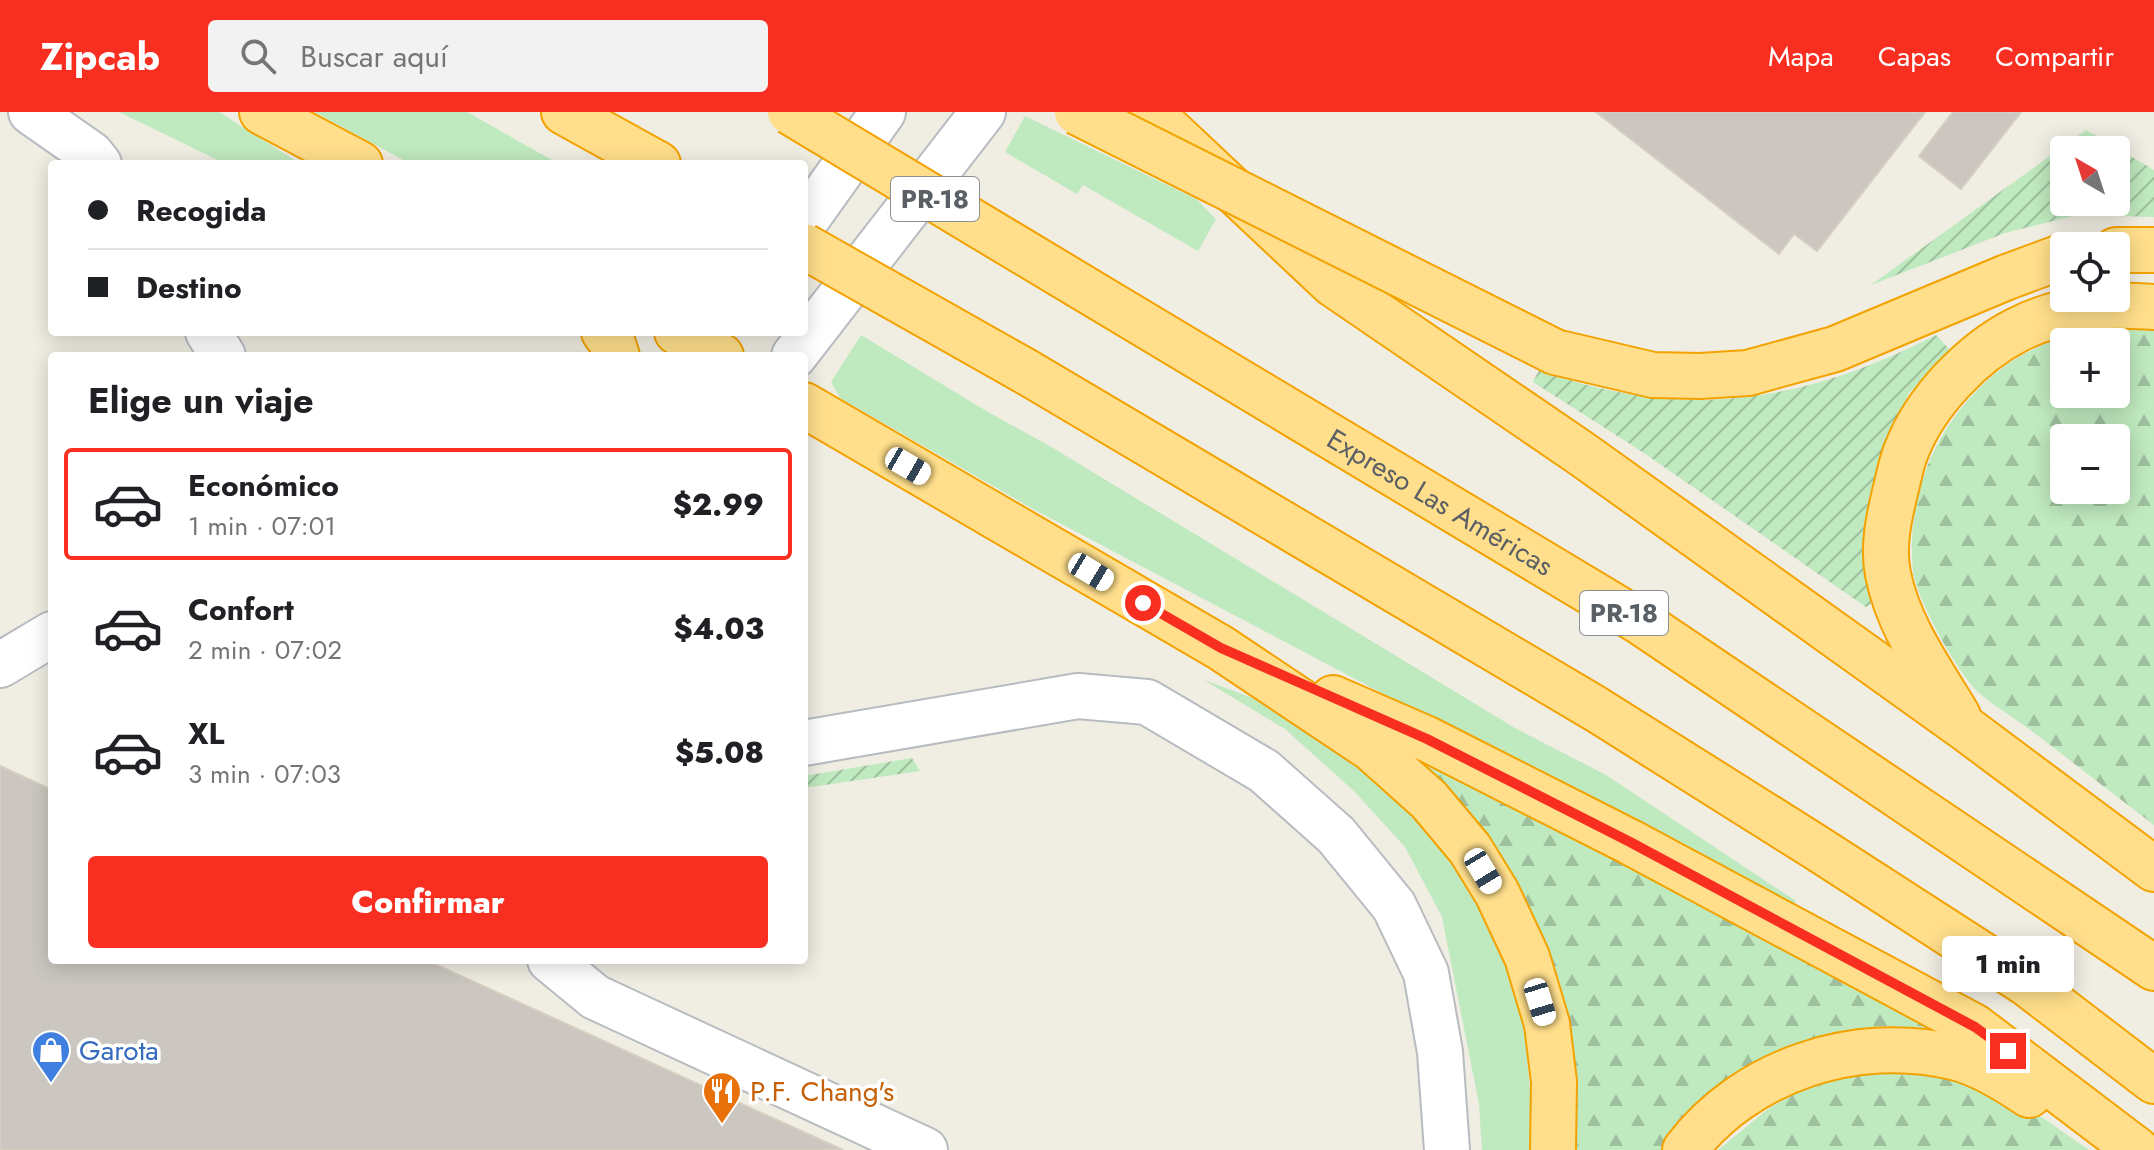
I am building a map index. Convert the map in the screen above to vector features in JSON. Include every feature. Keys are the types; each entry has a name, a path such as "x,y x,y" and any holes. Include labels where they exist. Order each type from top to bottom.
{"highway":[{"path":"262,112 352,160"},
{"path":"564,112 651,160"},
{"name":"Expreso Las Américas","path":"790,112 1642,623 2153,968"},
{"path":"1077,112 1555,352 1653,375 1748,373 1835,349 2050,261"},
{"path":"1150,112 1333,284 1594,463 1965,728 2154,869"},
{"path":"1167,112 1189,149"},
{"path":"808,248 1025,371 1596,709 2026,983 2154,1081"},
{"path":"2130,250 2154,250"},
{"path":"1965,728 1910,636 1888,573 1886,536 1907,450 1922,420 1943,393 1968,366 2018,329 2052,316 2089,308 2154,307"},
{"path":"808,407 1221,648 1372,749 1429,800 1470,849 1497,893 1527,957 1547,1024 1554,1082 1553,1150"},
{"path":"1221,648 1427,739 1630,842 1975,1027 2073,1110"},
{"path":"1685,1150 1716,1115 1773,1077 1830,1057 1918,1051 1956,1057 2008,1080 2073,1110 2137,1150"}],"street":[{"path":"31,112 96,160"},
{"path":"808,217 883,112"},
{"path":"797,352 983,112"},
{"path":"0,665 48,636"},
{"path":"808,742 1078,696 1147,702 1264,771 1336,835 1394,906 1426,973 1440,1052 1447,1150"},
{"path":"555,964 595,997 925,1150"}],"green space":[{"path":"119,112 219,112 295,160 218,160"},
{"path":"314,112 467,112 552,160 404,160"},
{"path":"1025,116 1196,199 1216,219 1198,251 1083,185 1077,194 1005,152"},
{"path":"2086,130 2096,136 2078,136"},
{"path":"2050,156 2050,216 2073,216 2005,233 1871,285"},
{"path":"2130,156 2154,170 2154,217 2116,216 2130,216"},
{"path":"2113,324 2154,329 2154,825 1975,689 1938,633 1913,571 1915,513 1931,458 1960,410 2001,369 2027,352 2050,342 2050,408 2130,408 2130,328 2098,328"},
{"path":"861,335 1515,728 1606,775 1796,901 1791,909 1033,509 840,398 831,382"},
{"path":"1936,335 1951,351 1909,393 1876,469 1864,551 1871,604 1866,607 1644,453 1533,382 1539,370 1592,386 1643,396 1693,400 1742,398 1790,390 1838,376"},
{"path":"1204,680 1261,701 1379,775 1466,876 1502,951 1523,1017 1532,1111 1532,1150 1482,1150 1479,1104 1442,917 1405,847 1354,791 1285,729"},
{"path":"1405,744 1954,1037 1883,1029 1835,1033 1793,1044 1737,1074 1663,1150 1573,1150 1568,1033 1406,754"},
{"path":"912,758 920,771 808,787 808,775"},
{"path":"1889,1065 2001,1089 2089,1150 1718,1150 1768,1109 1803,1088"}],"building":[{"path":"1596,112 1925,112 1817,251 1794,234 1779,254"},
{"path":"1953,112 2021,112 1961,189 1919,156"},
{"path":"0,766 48,788 48,964 435,964 843,1150 0,1150"}],"place":[{"name":"Garota","path":"51,1084"},
{"name":"P.F. Chang's","path":"722,1125"}],"route":[{"path":"1143,603 1221,648 1427,739 1630,842 1975,1027 2008,1051"}]}
